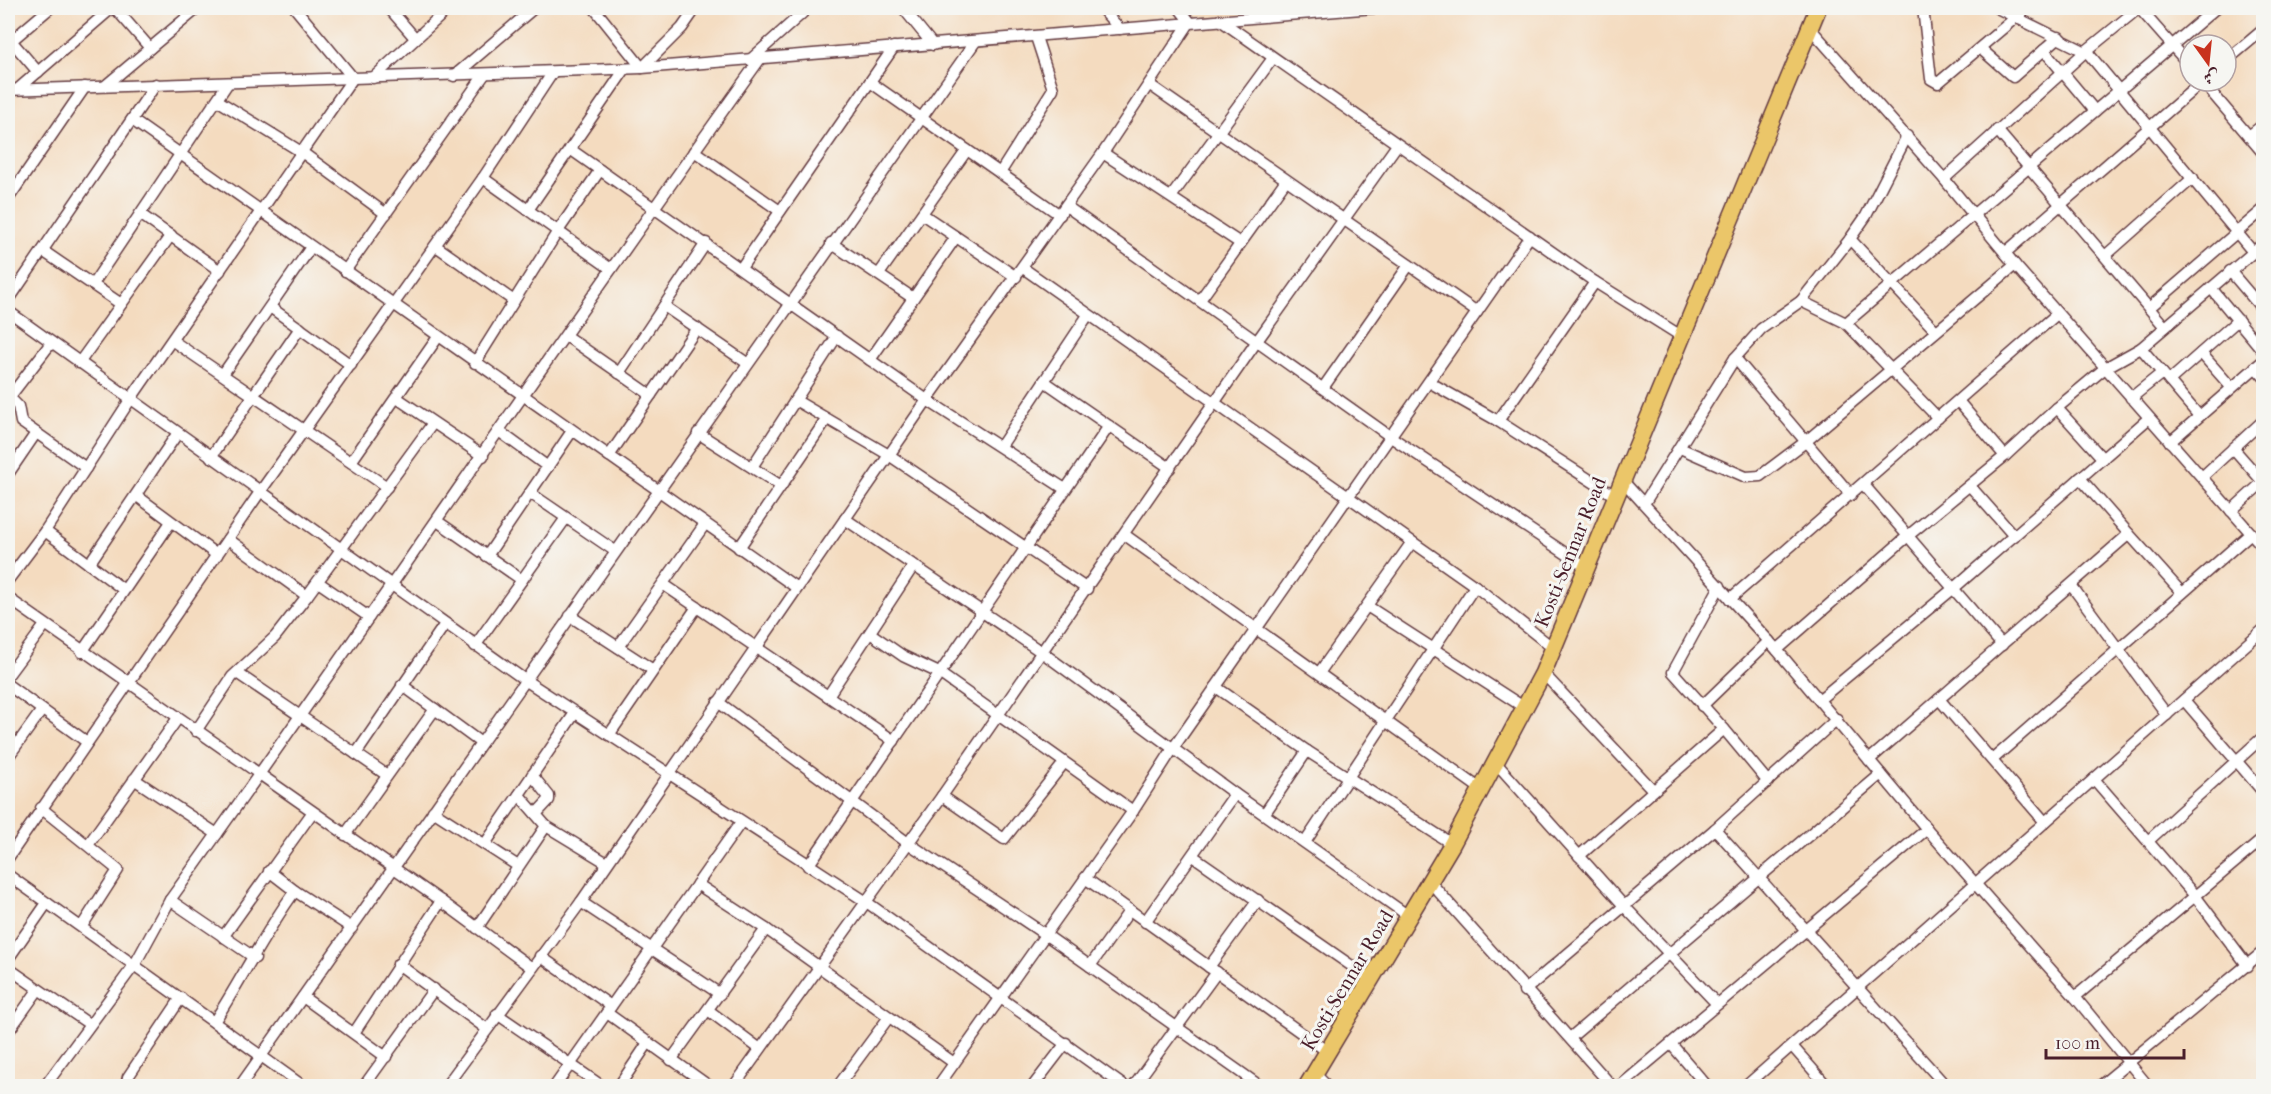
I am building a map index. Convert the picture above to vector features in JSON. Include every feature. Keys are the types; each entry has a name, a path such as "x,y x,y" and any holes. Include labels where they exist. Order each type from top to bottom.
{"highway":[{"name":"Kosti-Sennar Road","path":"1311,1080 1452,844 1497,764 1543,673 1818,8"}],"street":[{"path":"38,72 9,39 50,8"},
{"path":"13,89 38,72 100,11 114,8 150,48"},
{"path":"105,86 198,8"},
{"path":"295,8 353,78"},
{"path":"389,8 415,38"},
{"path":"373,78 449,8"},
{"path":"454,76 534,8"},
{"path":"594,8 642,68"},
{"path":"642,68 682,28 695,8"},
{"path":"45,1086 135,964 170,900 500,432 755,59 806,8"},
{"path":"903,8 933,45"},
{"path":"1101,8 1120,29"},
{"path":"1179,8 1190,22"},
{"path":"13,89 642,68 1374,8"},
{"path":"1923,8 1932,81 1941,83 2027,8"},
{"path":"1997,8 2086,51 2151,126 2253,252"},
{"path":"1944,179 2086,51 2139,8 2178,52"},
{"path":"1846,322 1893,285 1973,214 2216,8"},
{"path":"1220,20 1595,282 1681,336"},
{"path":"446,1086 581,902 667,774 927,400 1063,211 1150,85 1190,22"},
{"path":"1810,28 2264,548"},
{"path":"2238,51 2264,29"},
{"path":"1000,172 1053,89 1036,37"},
{"path":"1981,49 2012,77 2059,37"},
{"path":"240,1086 831,243 975,42"},
{"path":"741,268 894,47"},
{"path":"2044,50 2095,111"},
{"path":"1172,197 1273,58"},
{"path":"528,210 625,69"},
{"path":"8,858 260,492 436,246 553,72"},
{"path":"345,271 484,75"},
{"path":"8,580 45,531 130,400 353,78"},
{"path":"870,82 1000,172 1200,300 1391,437 1586,567"},
{"path":"93,284 228,83"},
{"path":"8,301 156,84"},
{"path":"1150,85 1477,312"},
{"path":"8,199 85,87"},
{"path":"2005,253 2189,93"},
{"path":"2213,93 2264,153"},
{"path":"217,100 303,153 386,214"},
{"path":"132,120 797,588"},
{"path":"2249,136 2264,124"},
{"path":"1997,130 2165,327"},
{"path":"1645,502 1735,358 1761,329 1801,302 1850,239 1866,216 1906,136"},
{"path":"734,1086 1043,653 1257,341 1398,145"},
{"path":"570,149 927,400 1065,489"},
{"path":"879,274 968,150"},
{"path":"694,151 780,211"},
{"path":"1103,153 1240,243"},
{"path":"475,363 558,231 600,170"},
{"path":"483,178 611,269"},
{"path":"2105,256 2193,178"},
{"path":"1200,300 1286,180"},
{"path":"2149,308 2264,209"},
{"path":"140,214 220,271"},
{"path":"922,214 956,237 1019,272 1088,315 1475,586 1553,648"},
{"path":"79,363 171,235"},
{"path":"938,1086 1133,811 1174,747 1349,499 1530,236"},
{"path":"870,360 956,237"},
{"path":"1850,239 1936,331"},
{"path":"619,373 706,243"},
{"path":"831,243 913,298"},
{"path":"1777,650 1909,535 2005,456 2057,408 2106,368 2140,348 2264,243"},
{"path":"436,246 514,301"},
{"path":"223,374 311,247"},
{"path":"43,251 121,304"},
{"path":"1323,388 1409,265"},
{"path":"1680,448 1751,478 1760,476 1804,443 2015,265"},
{"path":"2230,272 2262,306"},
{"path":"1498,421 1595,282"},
{"path":"2211,288 2264,352"},
{"path":"1801,302 1846,322 1938,418"},
{"path":"664,306 747,363"},
{"path":"270,307 351,365"},
{"path":"8,311 476,646 667,774 865,901 1124,1086"},
{"path":"1730,599 2058,314"},
{"path":"1001,446 1088,315"},
{"path":"2131,398 2201,353 2238,320"},
{"path":"211,458 300,328"},
{"path":"609,456 697,328"},
{"path":"566,336 651,396"},
{"path":"752,467 837,336"},
{"path":"351,462 438,337"},
{"path":"173,340 387,487"},
{"path":"51,343 8,398 18,406 21,422 86,468"},
{"path":"2140,348 2199,416"},
{"path":"2201,353 2231,387"},
{"path":"1735,358 1804,443 1851,495"},
{"path":"2170,442 2259,363 2264,377"},
{"path":"1044,381 1170,468"},
{"path":"1429,382 1498,421 1615,496"},
{"path":"397,398 483,456"},
{"path":"795,400 889,455 1087,589"},
{"path":"1958,401 2005,456"},
{"path":"2057,408 2103,459"},
{"path":"1820,699 1954,588 2149,418"},
{"path":"739,548 826,420"},
{"path":"2202,477 2264,420"},
{"path":"196,730 237,673 275,637 308,596 433,423"},
{"path":"808,866 1110,426"},
{"path":"487,556 573,431"},
{"path":"500,432 548,467"},
{"path":"8,474 36,433"},
{"path":"90,564 177,434"},
{"path":"698,434 781,486"},
{"path":"2231,511 2263,482 2233,448"},
{"path":"2080,478 2182,593"},
{"path":"1622,480 1645,502 1820,699 1869,760 2075,997 2148,1086"},
{"path":"1863,484 2002,645"},
{"path":"1970,486 2014,536"},
{"path":"530,493 615,552"},
{"path":"137,495 216,555"},
{"path":"476,646 566,518"},
{"path":"845,519 1043,653 1235,794 1306,841 1410,917"},
{"path":"437,521 522,580"},
{"path":"82,652 171,522"},
{"path":"618,647 705,524"},
{"path":"45,531 124,590"},
{"path":"1992,760 2251,533"},
{"path":"1869,760 2129,534"},
{"path":"1125,535 1482,790"},
{"path":"228,538 308,596"},
{"path":"1319,673 1412,542"},
{"path":"828,696 914,565"},
{"path":"318,582 369,617"},
{"path":"663,584 894,741"},
{"path":"2071,585 2167,715"},
{"path":"1306,841 1475,586"},
{"path":"1720,586 1673,669 1673,675 1724,729 1768,782"},
{"path":"8,598 312,813 441,901 532,968"},
{"path":"1367,606 1526,708"},
{"path":"609,735 697,607"},
{"path":"570,616 653,670"},
{"path":"356,754 445,624"},
{"path":"8,675 45,625"},
{"path":"1746,1086 2264,629"},
{"path":"870,633 903,657 939,673 1133,811"},
{"path":"1702,706 1769,641"},
{"path":"237,673 387,776"},
{"path":"1543,673 1653,790"},
{"path":"8,685 87,742"},
{"path":"402,685 481,743"},
{"path":"1216,687 1349,779 1452,844"},
{"path":"1939,699 2045,822"},
{"path":"2184,700 2264,793"},
{"path":"718,702 908,843 1046,935 1260,1086"},
{"path":"345,835 435,709"},
{"path":"8,757 42,710"},
{"path":"485,844 575,713"},
{"path":"88,845 178,718"},
{"path":"1524,991 1715,829 1837,719"},
{"path":"1579,856 1724,729"},
{"path":"2148,841 2264,736"},
{"path":"1265,813 1307,751"},
{"path":"942,796 1004,840 1064,763"},
{"path":"1497,764 1625,907 1717,1004"},
{"path":"1570,1038 1881,774"},
{"path":"532,775 549,796 549,800 536,814"},
{"path":"134,779 217,834"},
{"path":"2094,779 2196,897 2248,966"},
{"path":"1145,922 1235,794"},
{"path":"519,795 546,826 608,863"},
{"path":"41,808 116,868 118,874 82,926"},
{"path":"433,811 518,866"},
{"path":"223,937 312,813"},
{"path":"555,1086 741,822"},
{"path":"477,928 546,826"},
{"path":"1620,1086 1927,828"},
{"path":"1715,829 1760,876 1946,1086"},
{"path":"2075,997 2264,838"},
{"path":"1193,856 1372,980"},
{"path":"269,871 352,928"},
{"path":"8,875 303,1086"},
{"path":"1085,878 1328,1052"},
{"path":"1430,882 1524,991 1570,1038 1612,1086"},
{"path":"697,884 766,929 954,1063"},
{"path":"214,1022 255,958 273,922 295,891"},
{"path":"170,900 255,958"},
{"path":"1134,1086 1176,1028 1258,900"},
{"path":"354,1034 441,901"},
{"path":"581,902 720,994"},
{"path":"8,959 48,903"},
{"path":"1090,966 1130,910"},
{"path":"671,1060 766,929"},
{"path":"2100,1086 2264,951"},
{"path":"540,956 648,1043 709,1086"},
{"path":"398,964 487,1029"},
{"path":"8,968 89,1024"},
{"path":"364,1086 434,989"},
{"path":"8,1032 38,990"},
{"path":"303,997 386,1057"},
{"path":"126,1086 128,1077 181,998"},
{"path":"708,1010 760,1049"},
{"path":"497,1014 602,1086"},
{"path":"838,1086 889,1017"},
{"path":"619,1086 648,1043"},
{"path":"1034,1086 1066,1043"},
{"path":"1671,1044 1707,1086"},
{"path":"1792,1046 1827,1086"},
{"path":"1311,1080 1327,1086"}]}
